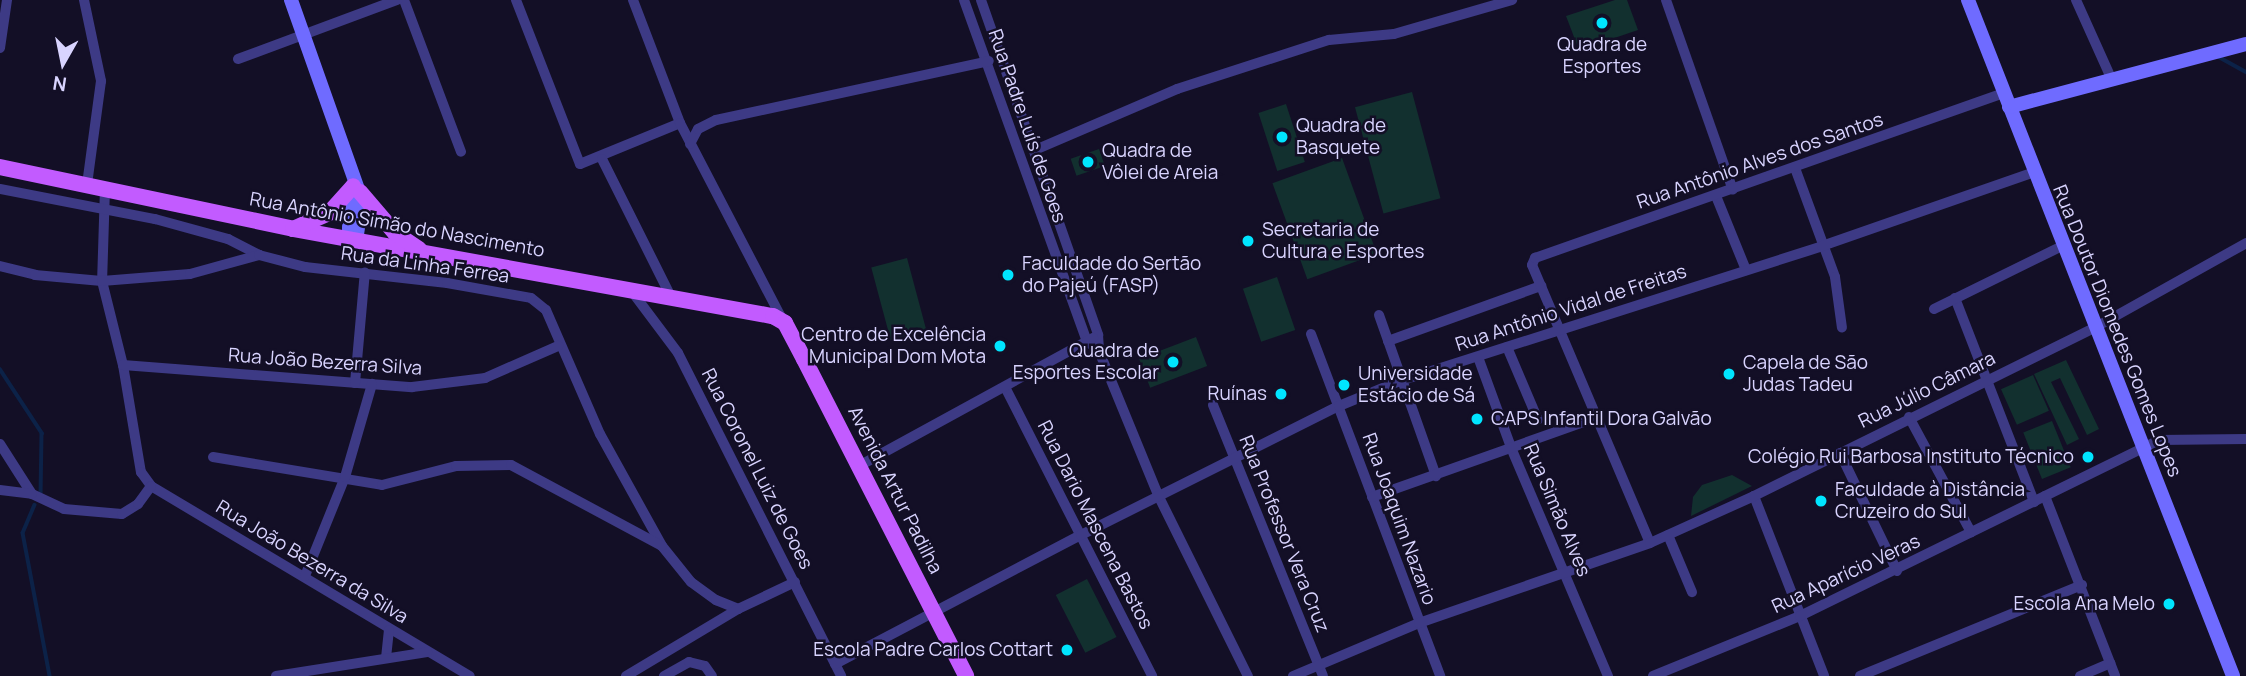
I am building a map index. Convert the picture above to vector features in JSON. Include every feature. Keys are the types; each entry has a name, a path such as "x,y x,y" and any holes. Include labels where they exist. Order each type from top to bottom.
{"main road":[{"name":"Rua Antônio Simão do Nascimento","path":"0,167 356,241 762,312 785,323"},
{"path":"293,229 329,213 356,186 395,233 424,252"},
{"name":"Avenida Artur Padilha","path":"785,323 966,676"}],"street":[{"path":"0,48 7,0"},
{"path":"85,0 99,55 101,81 88,185"},
{"path":"291,0 363,208 356,241"},
{"path":"238,59 397,0"},
{"path":"404,0 461,152"},
{"path":"516,0 582,165 602,159 680,123"},
{"path":"633,0 680,123 785,323"},
{"name":"Rua Padre Luís de Goes","path":"964,0 1087,341"},
{"name":"Rua Padre Luís de Goes","path":"981,0 1098,335 1099,351"},
{"path":"1035,150 1177,89 1329,40 1394,34 1512,0"},
{"path":"1666,0 1733,190"},
{"name":"Rua Doutor Diomedes Gomes Lopes","path":"1968,0 2062,246 2233,676"},
{"path":"2076,0 2111,78"},
{"path":"2006,100 2111,78 2246,44"},
{"path":"690,144 698,128 716,120 985,62 1002,56"},
{"name":"Rua Antônio Alves dos Santos","path":"1541,286 1532,265 1539,255 1794,168 2006,100"},
{"path":"602,159 670,295"},
{"path":"1794,168 1838,287 1842,328"},
{"name":"Rua Antônio Vidal de Freitas","path":"835,664 1081,535 1339,406 1401,381 1822,246 2034,172"},
{"path":"104,188 102,281 123,365"},
{"name":"Rua da Linha Ferrea","path":"0,189 209,234 259,255 304,267 365,272 531,299 545,310 558,346 600,434 662,546 691,582 716,600 738,609"},
{"path":"1716,196 1746,270"},
{"name":"Rua Júlio Câmara","path":"1293,676 1318,663 1419,623 1650,543 1754,496 1909,417 2096,327 2246,243"},
{"path":"1934,309 2062,246"},
{"path":"0,266 35,275 102,281 190,274 259,255"},
{"path":"355,383 365,272"},
{"path":"1388,341 1541,286 1650,543"},
{"name":"Rua Coronel Luiz de Goes","path":"628,287 664,329 678,353 841,676"},
{"path":"1955,298 1984,382 2082,585 2115,676"},
{"path":"1379,315 1436,476"},
{"name":"Rua Joaquim Nazario","path":"1311,334 1440,676"},
{"path":"859,466 1006,389 1098,335"},
{"path":"1087,341 1099,351 1159,497 1248,676"},
{"name":"Rua João Bezerra Silva","path":"123,365 412,387 485,378 558,346"},
{"path":"1507,348 1538,420"},
{"name":"Rua Simão Alves","path":"1478,357 1512,450 1608,676"},
{"name":"Rua João Bezerra da Silva","path":"123,365 141,472 151,486 470,676"},
{"path":"305,576 345,477 372,384"},
{"name":"Rua Dario Mascena Bastos","path":"1006,389 1153,676"},
{"name":"Rua Professor Vera Cruz","path":"1213,405 1324,676"},
{"path":"1909,417 1970,531"},
{"path":"1372,497 1512,450 1595,418"},
{"name":"Rua Aparício Veras","path":"1653,676 1800,616 1897,571 1970,531 2142,448 2173,437 2246,439"},
{"path":"0,444 32,494"},
{"path":"1840,453 1897,571"},
{"path":"213,457 389,485 433,470 484,463 511,465 662,546"},
{"path":"0,490 32,494 64,509 102,515 130,510 151,486"},
{"path":"1754,496 1824,676"},
{"path":"1668,535 1692,592"},
{"path":"626,676 738,609 795,582"},
{"path":"1860,676 2082,585"},
{"path":"386,658 389,630"},
{"path":"276,676 427,652"},
{"path":"664,676 689,662 705,666 712,676"},
{"path":"2080,676 2110,663"}],"green space":[{"name":"Quadra de Esportes","path":"1615,0 1627,0 1638,30 1579,50 1566,16"},
{"path":"1412,92 1440,198 1383,214 1355,107"},
{"name":"Quadra de Basquete","path":"1286,104 1305,162 1277,171 1258,113"},
{"name":"Quadra de Vôlei de Areia","path":"1099,149 1105,166 1076,176 1071,159"},
{"path":"1342,158 1377,254 1307,279 1272,183"},
{"path":"907,258 926,330 891,340 871,268"},
{"path":"1277,277 1295,330 1261,342 1243,289"},
{"name":"Quadra de Esportes Escolar","path":"1196,337 1207,366 1150,388 1139,359"},
{"path":"2066,360 2099,429 2087,435 2060,378 2051,382 2079,439 2067,445 2034,374"},
{"path":"2033,375 2049,411 2017,425 2001,389"},
{"path":"2052,421 2071,467 2042,479 2023,433"},
{"path":"1732,475 1752,486 1691,516 1693,497 1702,485"},
{"path":"1087,579 1117,637 1085,653 1056,595"}],"waterway":[{"path":"2219,57 2246,72"},
{"path":"0,369 42,433 41,494"},
{"path":"35,505 23,533 50,676"}],"place":[{"name":"Quadra de Esportes","path":"1602,23"},
{"name":"Quadra de Basquete","path":"1282,137"},
{"name":"Quadra de Vôlei de Areia","path":"1088,162"},
{"name":"Secretaria de Cultura e Esportes","path":"1248,241"},
{"name":"Faculdade do Sertão do Pajeú (FASP)","path":"1008,275"},
{"name":"Centro de Excelência Municipal Dom Mota","path":"1000,346"},
{"name":"Quadra de Esportes Escolar","path":"1173,362"},
{"name":"Capela de São Judas Tadeu","path":"1729,374"},
{"name":"Universidade Estácio de Sá","path":"1344,385"},
{"name":"Ruínas","path":"1281,394"},
{"name":"CAPS Infantil Dora Galvão","path":"1477,419"},
{"name":"Colégio Rui Barbosa Instituto Técnico","path":"2088,457"},
{"name":"Faculdade à Distância Cruzeiro do Sul","path":"1821,501"},
{"name":"Escola Ana Melo","path":"2169,604"},
{"name":"Escola Padre Carlos Cottart","path":"1067,650"}]}
